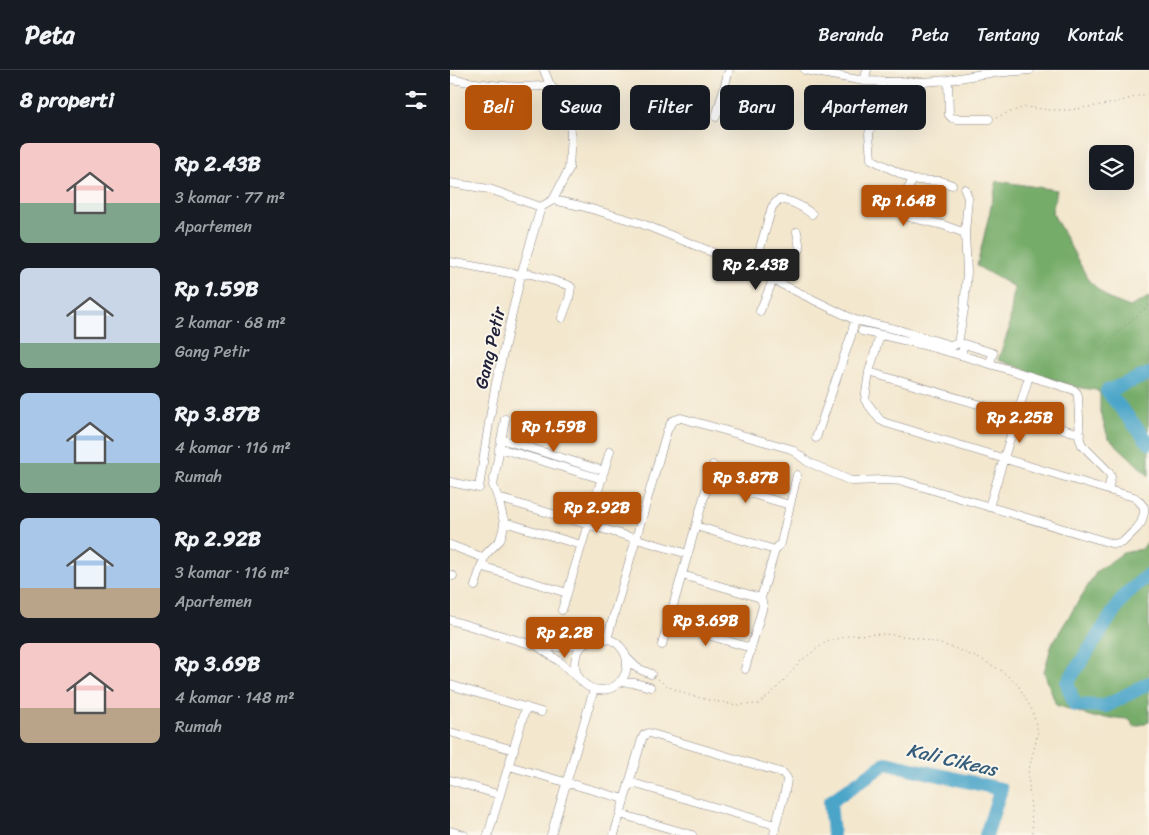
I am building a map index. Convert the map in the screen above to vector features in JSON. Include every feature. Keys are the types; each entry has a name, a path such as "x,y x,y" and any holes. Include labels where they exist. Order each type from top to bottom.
{"street":[{"path":"544,70 550,85"},
{"path":"716,117 729,70"},
{"path":"805,70 864,81 923,82 1030,70"},
{"path":"864,81 867,70"},
{"path":"450,79 519,88 542,86"},
{"path":"948,80 949,115 952,118 989,119"},
{"path":"882,81 869,134 871,159 912,180 941,181 952,185"},
{"path":"521,275 541,207 553,200 569,169 571,130"},
{"path":"912,180 906,192 904,209 909,217 943,225 965,233"},
{"path":"450,183 489,189 541,207"},
{"path":"553,200 640,223 754,269 855,320 955,345 958,343 964,309 967,272 965,233 968,198 965,190"},
{"path":"754,269 772,207 778,200 782,199 802,207 812,214"},
{"path":"760,311 773,280 789,264 800,249 797,232"},
{"path":"450,262 521,275 531,274 568,285 571,287 569,299 562,318"},
{"name":"Gang Petir","path":"450,482 479,488 496,384 521,275"},
{"path":"816,438 855,320"},
{"path":"862,331 990,363 1074,390 1078,396 1080,440 1082,445 1109,472 1111,477 1108,490"},
{"path":"607,639 667,431 672,421 681,418 791,449 808,462 851,481 903,481 1114,544 1123,542 1137,528 1144,513 1144,507 1134,497 880,420 865,400 880,335"},
{"path":"961,356 964,344 993,353 990,363"},
{"path":"870,372 1080,434"},
{"path":"989,507 1030,376"},
{"path":"475,586 485,556 500,540 503,530 504,522 493,485 505,419"},
{"path":"501,439 604,470"},
{"path":"499,448 602,479"},
{"path":"562,610 610,451"},
{"path":"549,464 552,454"},
{"path":"662,645 713,465"},
{"path":"745,668 764,606 761,598 775,550 781,543 797,475"},
{"path":"708,481 790,505"},
{"path":"498,498 688,554"},
{"path":"504,522 581,545"},
{"path":"696,526 775,550"},
{"path":"450,545 484,558"},
{"path":"481,566 567,592"},
{"path":"682,575 761,598"},
{"path":"450,620 538,647 562,648 597,638 607,639 616,642 622,649 626,657 625,675 612,688 594,689 585,685 559,660 538,647"},
{"path":"668,623 751,648"},
{"path":"578,677 575,668 575,657 580,648 587,642"},
{"path":"626,657 638,668 652,674"},
{"path":"619,682 635,683 650,687"},
{"path":"450,684 541,712"},
{"path":"551,835 594,689"},
{"path":"488,835 526,707"},
{"path":"450,732 514,750"},
{"path":"614,835 642,739 646,734 651,733 784,773 787,778 787,784 774,835"},
{"path":"509,766 624,799"},
{"path":"450,780 500,795"},
{"path":"629,782 775,826"},
{"path":"620,814 692,835"},
{"path":"450,831 464,835"}],"path":[{"path":"989,119 1025,107 1070,110 1114,103 1149,93"},
{"path":"1100,350 1149,305"},
{"path":"652,674 667,686 686,694 736,705 760,704 802,660 826,642 852,635 885,634 919,638 954,648 1002,671 1018,685 1032,710 1038,732 1028,774 1032,835"}],"green space":[{"path":"997,181 1057,190 1052,212 1089,281 1109,299 1130,307 1149,297 1149,476 1108,437 1100,412 1100,393 1096,390 1075,387 998,360 1009,329 1014,287 977,266"},
{"path":"1149,540 1149,722 1134,727 1130,719 1093,717 1056,705 1044,672 1052,644 1097,571 1123,553 1142,549"}],"waterway":[{"name":"Kali Cikeas","path":"1149,374 1107,391 1149,443"},
{"name":"Kali Cikeas","path":"1149,574 1124,596 1067,683 1075,705 1106,706 1149,683"},
{"name":"Kali Cikeas","path":"833,835 830,802 886,763 1001,789 986,835"}]}
